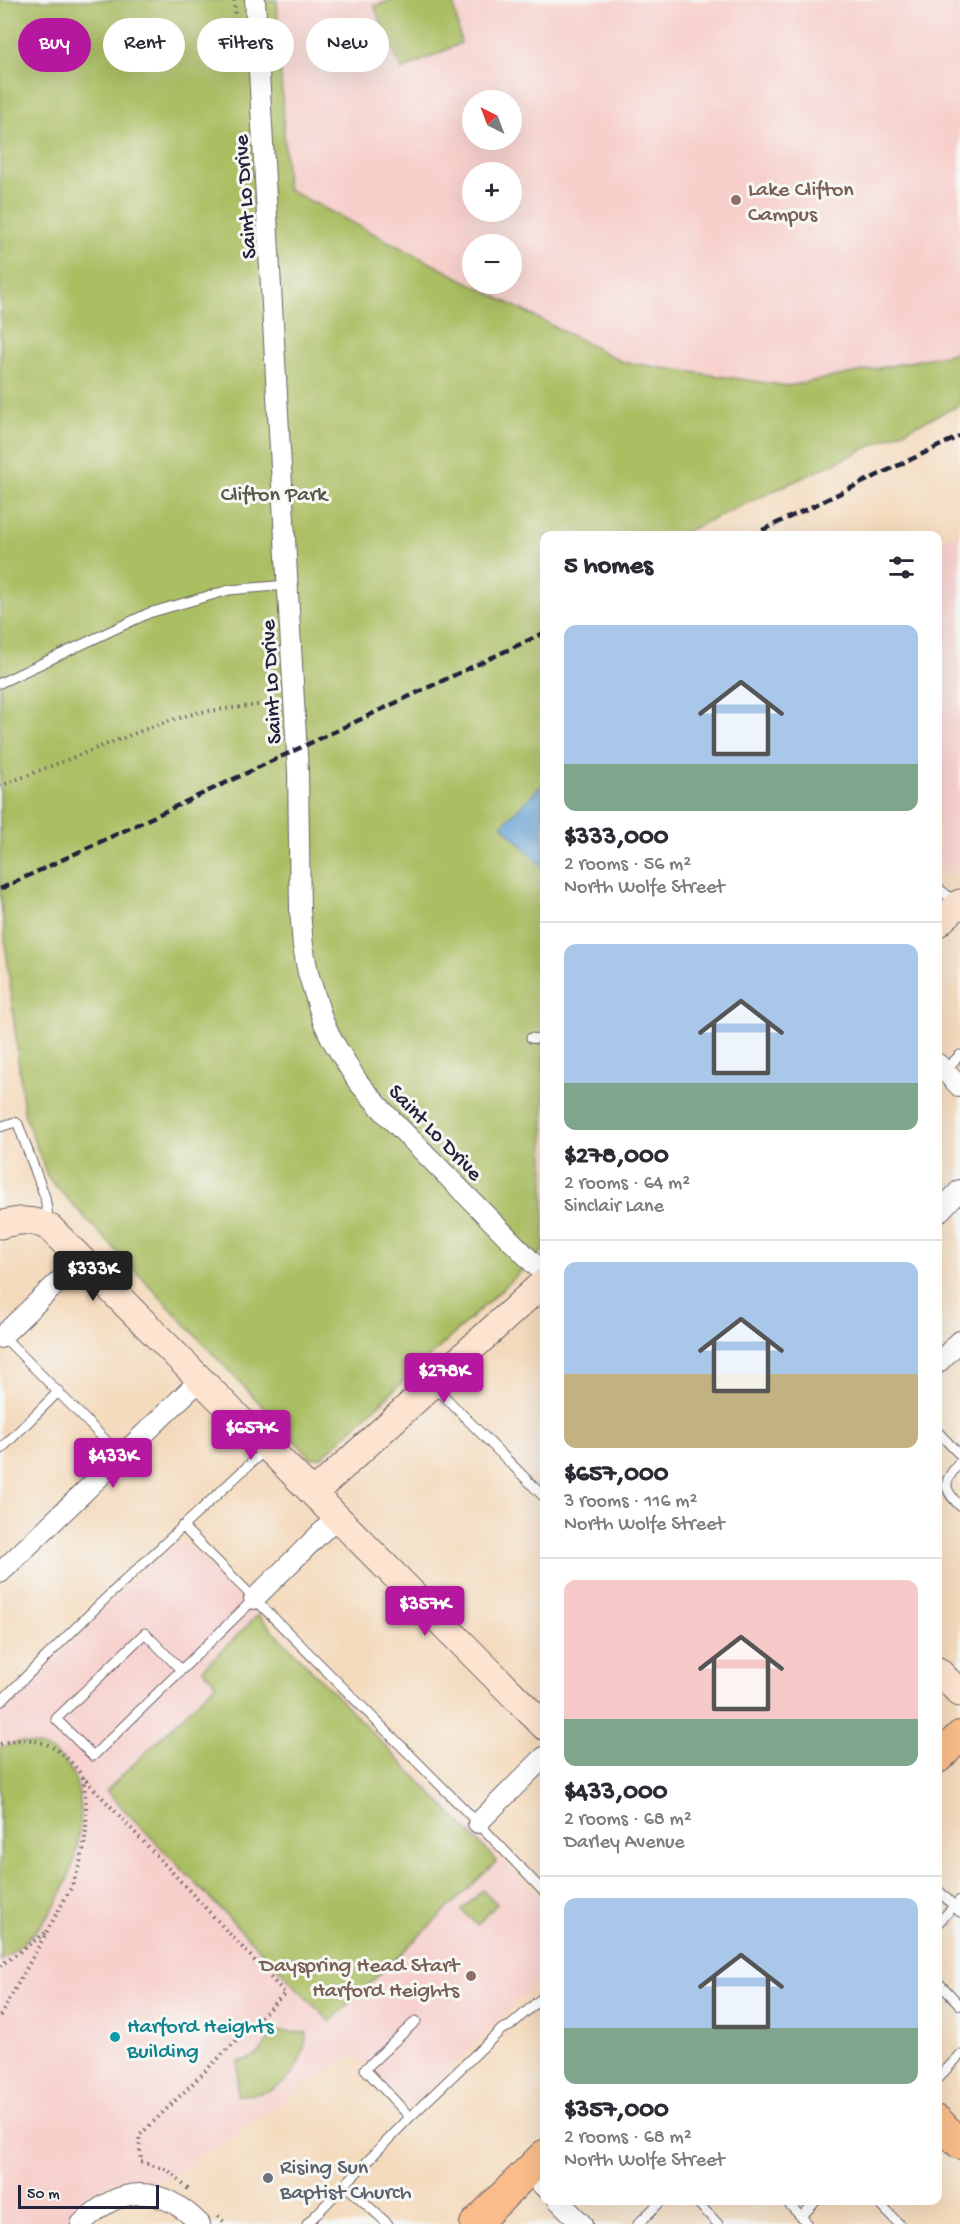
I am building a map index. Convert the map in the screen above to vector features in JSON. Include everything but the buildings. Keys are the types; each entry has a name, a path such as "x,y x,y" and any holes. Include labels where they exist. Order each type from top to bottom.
{"main road":[{"path":"942,919 959,903"},
{"path":"0,1225 16,1220 33,1221 50,1228 201,1379 260,1454 314,1493 540,1722"},
{"path":"314,1493 540,1286"},
{"path":"942,1675 960,1694"},
{"path":"942,1754 960,1736"},
{"path":"942,2125 960,2144"},
{"path":"475,2224 539,2171"}],"street":[{"name":"Saint Lo Drive","path":"255,0 298,772 303,946 308,973 319,1010 332,1040 348,1068 373,1101 540,1270"},
{"path":"942,1073 960,1087"},
{"path":"942,1209 960,1190"},
{"path":"1,1336 81,1259"},
{"path":"0,1573 201,1379"},
{"path":"254,1599 337,1517"},
{"path":"478,1822 540,1761"},
{"path":"81,2224 95,2210 126,2195 147,2194 166,2199 205,2216"},
{"path":"563,2205 582,2224"}],"lane":[{"path":"0,683 149,613 229,590 287,585"},
{"path":"942,891 959,903"},
{"path":"531,1038 540,1039"},
{"path":"942,1069 960,1055"},
{"path":"0,1127 15,1122 18,1124 45,1197 50,1228"},
{"path":"1,1336 59,1391 121,1456"},
{"path":"432,1384 540,1493"},
{"path":"0,1450 59,1391"},
{"path":"942,1436 960,1455"},
{"path":"0,1702 260,1454"},
{"path":"960,1462 947,1478 947,1488 960,1506"},
{"path":"182,1526 478,1822 540,1888"},
{"path":"181,1670 145,1633 56,1719 93,1756 254,1599"},
{"path":"942,1893 958,1906 942,1920"},
{"path":"942,1986 960,2004"},
{"path":"307,2224 410,2117 502,2029 510,2026 540,2000"},
{"path":"410,2117 365,2069 416,2021"},
{"path":"942,2074 960,2055"},
{"path":"345,2185 388,2224"},
{"path":"638,2224 657,2205"},
{"path":"699,2205 718,2224"},
{"path":"790,2205 808,2224"},
{"path":"801,2217 812,2205"},
{"path":"881,2205 899,2224"}],"path":[{"path":"0,786 159,724 200,712 266,704"},
{"path":"0,1744 19,1739 36,1740 71,1760 83,1777 285,1993 139,2136 141,2162 168,2170 193,2193"},
{"path":"0,2016 71,1888 84,1853 87,1805 83,1777"},
{"path":"0,1966 47,1931"},
{"path":"205,2216 226,2224"}],"shaded area":[{"name":"Lake Clifton Campus","path":"277,0 960,0 960,352 788,386 623,362 491,294 522,294 522,234 462,234 462,279 286,189 280,72 294,72 294,18 278,18"},
{"path":"960,531 960,864 946,877 942,872 942,541"},
{"path":"172,1543 189,1545 540,1898 540,1980 408,2110 353,2054 163,2182 135,2179 108,2187 77,2208 61,2224 0,2224 0,1708"}],"green space":[{"name":"Clifton Park","path":"0,0 277,0 278,18 197,18 197,72 281,72 287,189 462,279 462,294 491,294 623,362 788,386 960,352 960,405 687,531 540,531 540,1254 322,1457 311,1458 48,1178 24,1113 0,894"},
{"path":"392,0 453,0 461,43 402,70 389,40 389,18 379,18 374,6"},
{"path":"258,1615 497,1861 330,2022 106,1791 216,1684 203,1669"},
{"path":"18,1742 43,1747 64,1761 74,1776 81,1816 74,1859 59,1898 45,1920 33,1933 0,1961 0,1747"},
{"path":"483,1890 497,1904 477,1925 462,1910"},
{"path":"270,2031 307,2033 300,2061 294,2072 277,2087 266,2092 237,2095 238,2062 260,2052 269,2038"}],"water":[{"path":"540,787 540,864 502,825"}],"railway":[{"path":"760,531 960,436"},
{"path":"0,889 540,635"}],"place":[{"name":"Lake Clifton Campus","path":"736,200"},
{"name":"Dayspring Head Start Harford Heights","path":"471,1976"},
{"name":"Harford Heights Building","path":"115,2037"},
{"name":"Rising Sun Baptist Church","path":"268,2178"}]}
